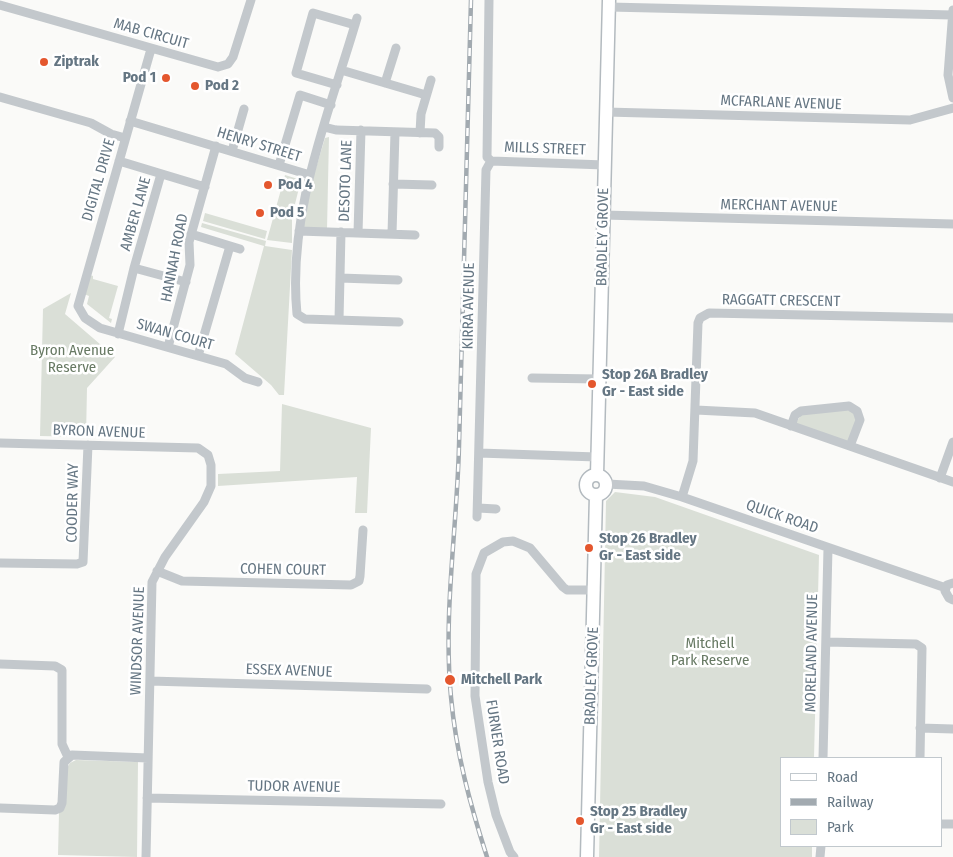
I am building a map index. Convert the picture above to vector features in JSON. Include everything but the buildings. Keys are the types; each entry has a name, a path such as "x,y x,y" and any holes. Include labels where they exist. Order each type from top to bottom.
{"street":[{"name":"MAB CIRCUIT","path":"1,8 218,66 228,64 233,57 251,0"},
{"name":"KIRRA AVENUE","path":"489,0 489,159 486,170 477,512 496,509"},
{"path":"609,3 952,12 948,75 953,98"},
{"name":"BRADLEY GROVE","path":"597,475 609,3"},
{"name":"HENRY STREET","path":"130,121 232,150 310,175 356,22 312,13 296,72 337,85"},
{"path":"385,83 396,48"},
{"name":"DIGITAL DRIVE","path":"85,318 78,306 79,299 151,49"},
{"path":"341,70 426,95"},
{"path":"420,133 421,114 431,80"},
{"path":"279,165 300,95 331,105"},
{"path":"0,97 91,122 111,134 125,138"},
{"name":"MCFARLANE AVENUE","path":"606,112 910,120 953,108"},
{"path":"232,150 244,109"},
{"path":"324,127 336,130 435,133 439,137 439,147"},
{"name":"DESOTO LANE","path":"358,233 361,130"},
{"path":"392,234 395,132"},
{"name":"HANNAH ROAD","path":"168,347 190,265 189,242 216,146"},
{"name":"MILLS STREET","path":"489,159 605,165"},
{"path":"119,162 205,187"},
{"name":"AMBER LANE","path":"161,174 134,268 186,282"},
{"path":"310,175 299,232 297,314 305,319 399,322"},
{"path":"393,184 432,185"},
{"name":"MERCHANT AVENUE","path":"603,215 953,224"},
{"path":"299,232 415,235"},
{"path":"339,320 341,232"},
{"path":"192,234 240,249"},
{"path":"198,356 230,246"},
{"path":"118,334 134,268"},
{"path":"340,278 398,280"},
{"name":"RAGGATT CRESCENT","path":"682,497 693,461 698,323 700,318 709,313 953,318"},
{"name":"SWAN COURT","path":"85,318 92,324 118,334 226,364 245,378 258,382"},
{"path":"532,378 599,379"},
{"path":"791,426 795,415 801,411 849,406 858,411 860,420 850,446"},
{"path":"696,410 755,413 953,482"},
{"path":"940,478 953,442"},
{"name":"BYRON AVENUE","path":"0,443 198,448"},
{"name":"COODER WAY","path":"0,562 77,564 83,562 85,555 88,446"},
{"name":"WINDSOR AVENUE","path":"146,857 152,582 204,502 211,486 211,465 208,455 198,448"},
{"path":"479,453 597,457"},
{"path":"597,475 605,479 607,484 604,492 596,495 590,493 586,486 588,479 597,475"},
{"name":"QUICK ROAD","path":"607,484 644,486 682,497 828,548 949,585"},
{"name":"BRADLEY GROVE","path":"587,857 596,495"},
{"name":"COHEN COURT","path":"158,571 182,581 351,585 359,581 363,530"},
{"name":"FURNER ROAD","path":"514,857 510,852 496,815 482,745 475,696 476,574 484,554 503,542 513,541 530,548 567,590 594,590"},
{"name":"MORELAND AVENUE","path":"823,757 828,548"},
{"path":"949,585 946,595 953,600"},
{"path":"826,642 919,645 922,651 920,757"},
{"path":"0,664 55,666 62,670 62,744 68,757"},
{"name":"ESSEX AVENUE","path":"150,681 427,689"},
{"path":"920,728 953,729"},
{"path":"68,757 148,758"},
{"path":"0,808 54,810 60,808 62,803 64,762 68,757"},
{"name":"TUDOR AVENUE","path":"147,798 441,804"}],"green space":[{"path":"329,137 327,229 304,227 302,214 325,138"},
{"path":"285,175 301,180 292,216 292,243 267,240"},
{"path":"205,213 267,231 265,239 203,221"},
{"path":"202,223 266,241 265,246 292,250 284,395 279,395 271,385 235,354 264,246 201,227"},
{"path":"90,275 93,276 93,279 118,286 109,318 112,319 111,323 87,304 89,296 84,294"},
{"name":"Byron Avenue Reserve","path":"71,293 65,314 115,357 87,388 86,437 40,436 43,309"},
{"path":"282,404 371,428 367,513 355,513 357,477 218,486 218,474 280,471"},
{"path":"847,410 855,413 858,420 849,444 795,425 802,413"},
{"name":"Mitchell Park Reserve","path":"615,492 655,497 819,555 814,757 780,757 780,847 812,847 812,857 599,857 606,501"},
{"path":"76,760 138,762 137,857 58,855 59,813 65,807 67,768 70,763"}],"railway":[{"path":"471,0 458,477 449,603 449,666 453,718 460,758 469,798 487,857"}],"place":[{"name":"Ziptrak","path":"44,62"},
{"name":"Pod 1","path":"166,78"},
{"name":"Pod 2","path":"195,86"},
{"name":"Pod 4","path":"268,185"},
{"name":"Pod 5","path":"260,213"},
{"name":"Stop 26A Bradley Gr - East side","path":"592,384"},
{"name":"Stop 26 Bradley Gr - East side","path":"589,548"},
{"name":"Mitchell Park","path":"450,680"},
{"name":"Stop 25 Bradley Gr - East side","path":"580,821"}]}
